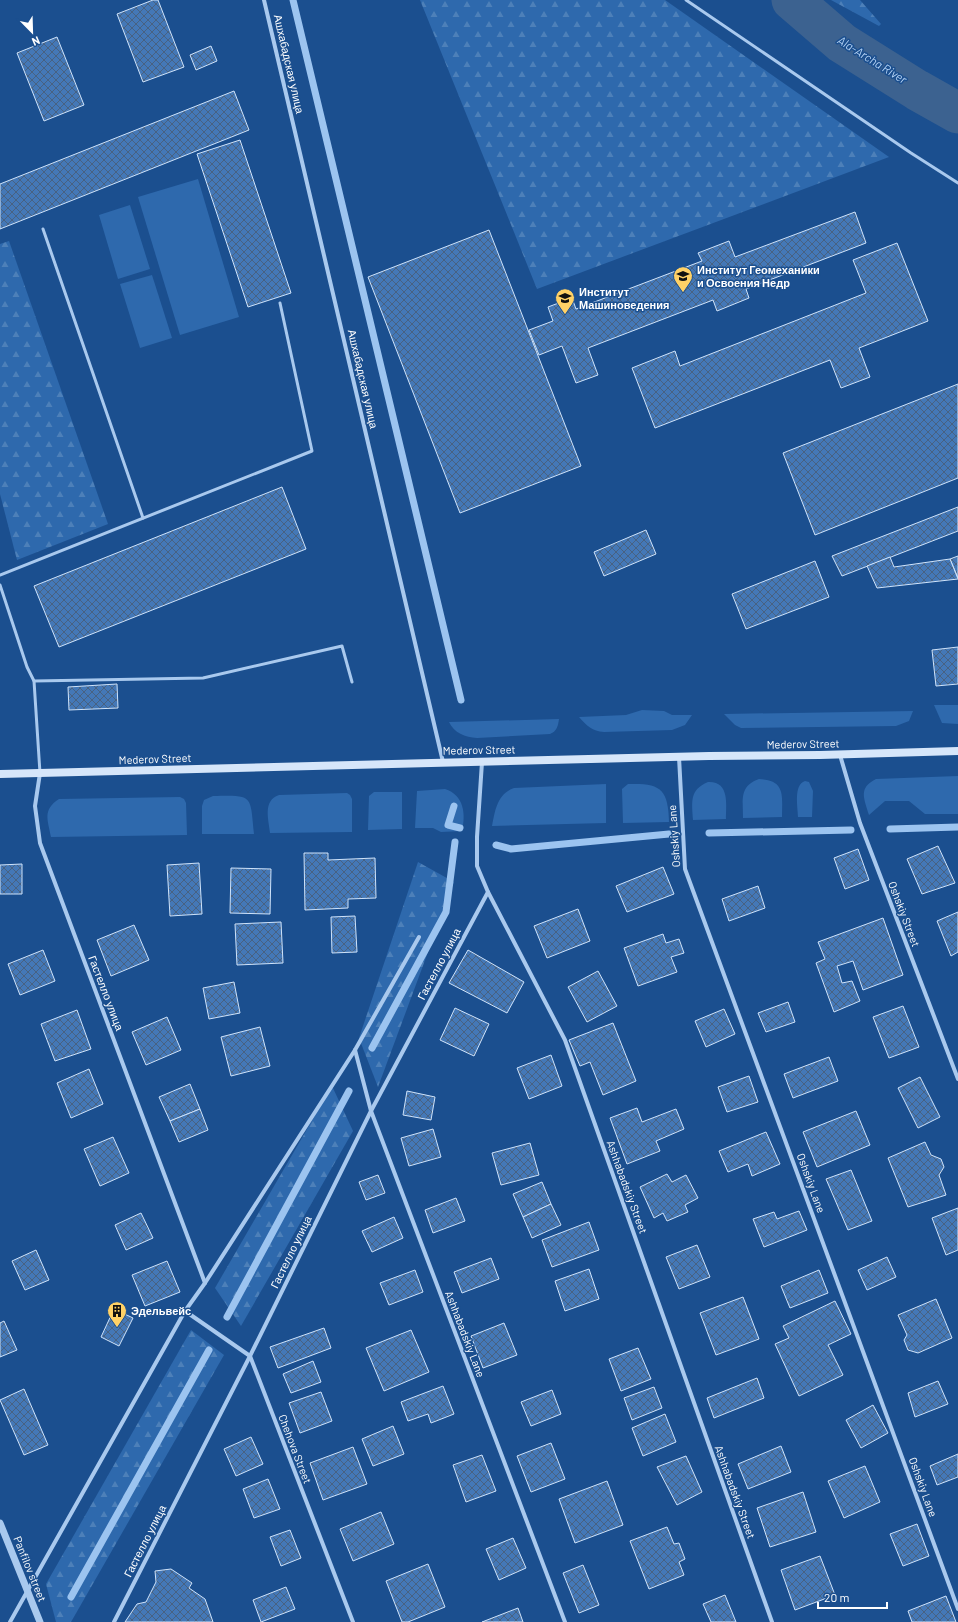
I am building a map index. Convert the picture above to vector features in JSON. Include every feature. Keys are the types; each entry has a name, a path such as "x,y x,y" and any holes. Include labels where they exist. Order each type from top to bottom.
{"main road":[{"name":"Mederov Street","path":"0,774 482,761 958,751"}],"street":[{"name":"Ашхабадская улица","path":"264,0 443,762"},
{"name":"Oshskiy Street","path":"840,754 860,823 958,1079"},
{"name":"Oshskiy Lane","path":"679,757 685,869 958,1609"},
{"name":"Ashhabadskiy Street","path":"482,761 477,837 477,866 488,892 565,1040 772,1622"},
{"name":"Гастелло улица","path":"40,773 35,806 40,843 205,1283"},
{"name":"Гастелло улица","path":"114,1622 250,1356 371,1111 488,892"},
{"path":"10,1622 185,1311 205,1283 356,1050 419,937"},
{"name":"Ashhabadskiy Lane","path":"356,1050 371,1111 565,1622"},
{"path":"185,1311 250,1356"},
{"name":"Chehova Street","path":"250,1356 353,1622"},
{"name":"Panfilov street","path":"0,1523 40,1622"}],"lane":[{"path":"686,0 911,153 958,183"},
{"path":"43,229 143,518"},
{"path":"0,575 312,451 280,303"},
{"path":"0,585 27,667 34,681 40,773"},
{"path":"34,681 203,678 342,646 352,682"}],"green space":[{"path":"420,0 665,0 889,157 537,289"},
{"path":"831,0 860,0 881,24 879,26"},
{"path":"198,179 239,317 180,335 138,197"},
{"path":"130,205 150,269 118,279 99,215"},
{"path":"9,241 108,524 17,560 0,494 0,244"},
{"path":"152,275 172,338 140,348 120,284"},
{"path":"934,705 958,705 958,724 942,723"},
{"path":"642,710 664,711 672,715 692,715 685,725 672,730 604,732 590,728 579,717 626,715"},
{"path":"913,711 909,721 896,726 741,728 735,725 724,714"},
{"path":"559,719 557,728 550,734 477,738 460,734 451,726 449,722"},
{"path":"958,776 958,814 925,814 909,801 885,801 869,815 864,794 870,782 876,779"},
{"path":"759,779 774,782 781,790 782,817 743,818 743,800 745,790 753,782"},
{"path":"805,781 809,782 813,791 812,817 798,817 798,792 801,783"},
{"path":"708,782 720,785 723,790 726,801 726,819 693,820 693,797 702,785"},
{"path":"606,784 606,823 492,826 500,799 504,794 514,788"},
{"path":"628,784 648,785 660,790 667,802 669,822 623,823 622,789"},
{"path":"445,789 460,800 464,818 462,831 441,832 433,828 415,828 417,791"},
{"path":"374,792 402,792 402,829 368,830 369,796"},
{"path":"347,793 352,799 352,832 270,833 268,806 274,798 279,795"},
{"path":"213,796 236,796 243,797 247,800 252,811 254,834 202,834 202,806 204,800"},
{"path":"180,797 184,799 186,803 187,835 51,837 48,811 50,807 59,799"},
{"path":"418,862 454,882 378,1087 359,1038"},
{"path":"332,1086 353,1131 241,1326 215,1288"},
{"path":"191,1330 224,1355 71,1622 56,1622 46,1584"}],"building":[{"path":"153,0 158,0 184,67 143,82 117,14"},
{"path":"57,37 84,105 44,121 17,53"},
{"path":"211,46 217,61 196,70 190,55"},
{"path":"234,91 249,130 0,229 0,184"},
{"path":"240,140 291,293 248,307 197,154"},
{"name":"Институт Геомеханики и Освоения Недр","path":"855,212 866,243 746,289 749,298 717,311 713,300 588,348 598,375 576,383 562,346 539,355 529,330 553,321 548,307 572,298 576,309 702,261 698,253 729,241 735,257"},
{"path":"489,230 581,466 460,513 368,277"},
{"path":"897,243 928,321 859,348 870,377 841,388 830,360 655,428 632,368 675,351 680,366 866,293 853,260"},
{"path":"958,384 958,478 815,535 783,453"},
{"path":"282,487 306,549 59,647 34,586"},
{"path":"958,507 958,531 842,576 832,556"},
{"path":"646,530 656,554 604,576 594,552"},
{"path":"958,556 958,578 950,559"},
{"path":"890,557 894,567 950,559 958,579 877,588 867,566"},
{"path":"815,561 829,597 746,629 732,594"},
{"path":"958,647 958,684 936,686 932,650"},
{"path":"117,684 118,708 69,710 68,687"},
{"path":"938,846 955,883 922,894 907,859"},
{"path":"858,849 869,880 845,889 834,858"},
{"path":"304,853 328,853 328,860 375,858 376,898 348,899 348,908 305,910"},
{"path":"199,863 202,914 170,916 167,865"},
{"path":"22,864 22,894 0,894 0,865"},
{"path":"663,867 674,894 627,912 616,886"},
{"path":"231,868 271,869 270,914 230,913"},
{"path":"758,886 765,908 729,921 722,899"},
{"path":"578,909 590,941 547,958 534,926"},
{"path":"958,912 958,952 951,956 937,921"},
{"path":"355,916 357,952 332,953 331,917"},
{"path":"883,918 903,975 863,990 853,961 837,966 842,983 852,981 860,1001 834,1012 816,963 825,959 818,942"},
{"path":"281,922 283,963 237,965 235,924"},
{"path":"134,925 149,960 111,976 97,940"},
{"path":"663,934 666,943 679,939 684,953 671,957 677,972 638,986 624,948"},
{"path":"43,950 55,981 20,995 8,964"},
{"path":"468,950 524,982 507,1013 449,983"},
{"path":"598,971 617,1006 587,1022 568,987"},
{"path":"234,982 240,1013 209,1019 203,988"},
{"path":"788,1002 795,1022 766,1032 758,1013"},
{"path":"903,1006 919,1047 889,1058 873,1017"},
{"path":"455,1008 489,1024 474,1056 440,1040"},
{"path":"724,1009 735,1034 706,1047 695,1021"},
{"path":"77,1010 91,1049 55,1061 41,1024"},
{"path":"167,1017 181,1050 146,1065 132,1032"},
{"path":"613,1023 636,1081 603,1095 590,1062 580,1066 569,1040"},
{"path":"260,1027 270,1066 231,1076 221,1037"},
{"path":"551,1055 562,1086 529,1099 517,1068"},
{"path":"829,1057 838,1081 793,1098 784,1074"},
{"path":"89,1069 103,1104 71,1118 57,1083"},
{"path":"749,1076 758,1102 727,1112 718,1087"},
{"path":"920,1077 940,1117 918,1128 898,1088"},
{"path":"190,1084 200,1109 170,1121 159,1097"},
{"path":"407,1091 435,1097 431,1120 403,1115"},
{"path":"637,1108 642,1122 676,1109 684,1129 656,1141 660,1151 627,1164 610,1118"},
{"path":"200,1109 208,1130 179,1142 170,1121"},
{"path":"856,1111 870,1145 817,1167 803,1132"},
{"path":"433,1129 441,1157 409,1166 401,1138"},
{"path":"766,1132 780,1164 752,1176 748,1164 728,1172 719,1151"},
{"path":"113,1137 129,1173 100,1186 84,1149"},
{"path":"925,1142 931,1155 941,1159 944,1167 939,1175 946,1195 908,1207 888,1158"},
{"path":"530,1143 539,1175 501,1185 492,1153"},
{"path":"851,1170 872,1221 848,1230 826,1179"},
{"path":"667,1174 672,1182 686,1175 698,1198 685,1205 688,1212 667,1221 663,1213 654,1218 640,1187"},
{"path":"378,1175 385,1193 366,1200 359,1182"},
{"path":"542,1182 551,1204 523,1217 513,1194"},
{"path":"456,1198 465,1221 433,1233 425,1210"},
{"path":"551,1204 561,1225 532,1238 523,1217"},
{"path":"958,1208 958,1250 946,1255 932,1218"},
{"path":"799,1211 807,1230 764,1247 753,1219 774,1212 777,1219"},
{"path":"141,1213 153,1238 126,1250 115,1225"},
{"path":"394,1217 403,1238 372,1252 362,1231"},
{"path":"589,1222 599,1250 552,1267 542,1240"},
{"path":"697,1245 710,1277 679,1289 666,1257"},
{"path":"36,1250 49,1280 25,1290 12,1261"},
{"path":"887,1257 896,1277 867,1290 858,1270"},
{"path":"491,1258 499,1279 462,1293 454,1272"},
{"path":"167,1261 180,1292 145,1306 132,1275"},
{"path":"589,1269 599,1299 565,1311 555,1281"},
{"path":"415,1270 423,1292 389,1305 380,1283"},
{"path":"819,1270 828,1293 790,1308 781,1286"},
{"path":"743,1297 759,1339 716,1355 700,1313"},
{"path":"936,1299 952,1338 918,1353 908,1350 904,1340 907,1335 898,1315"},
{"path":"835,1301 851,1334 828,1345 843,1375 799,1396 775,1344 789,1338 783,1326"},
{"name":"Эдельвейс","path":"114,1309 133,1318 119,1346 101,1337"},
{"path":"4,1321 17,1350 0,1357 0,1323"},
{"path":"504,1323 517,1355 483,1368 471,1336"},
{"path":"324,1328 331,1348 278,1368 270,1347"},
{"path":"411,1330 429,1372 384,1391 366,1348"},
{"path":"638,1348 651,1379 621,1391 609,1359"},
{"path":"313,1361 321,1382 291,1393 283,1374"},
{"path":"757,1378 764,1398 714,1418 707,1398"},
{"path":"938,1381 948,1404 915,1417 908,1393"},
{"path":"443,1386 454,1414 431,1423 428,1414 408,1421 401,1402"},
{"path":"654,1387 662,1408 632,1420 624,1398"},
{"path":"24,1389 48,1445 24,1455 0,1400"},
{"path":"552,1390 561,1414 531,1426 521,1402"},
{"path":"321,1392 332,1421 300,1433 289,1403"},
{"path":"873,1405 888,1433 861,1448 846,1420"},
{"path":"665,1414 676,1442 643,1456 632,1428"},
{"path":"393,1426 404,1454 373,1466 362,1439"},
{"path":"251,1437 263,1464 236,1476 224,1449"},
{"path":"551,1443 565,1479 531,1492 517,1456"},
{"path":"781,1446 791,1472 748,1489 738,1464"},
{"path":"353,1447 367,1484 323,1500 310,1463"},
{"path":"958,1454 958,1477 937,1485 930,1466"},
{"path":"482,1455 496,1491 466,1502 453,1465"},
{"path":"686,1456 702,1492 677,1505 657,1467"},
{"path":"865,1466 880,1502 844,1518 828,1481"},
{"path":"268,1479 280,1509 254,1518 243,1489"},
{"path":"607,1481 623,1525 575,1543 559,1499"},
{"path":"803,1492 816,1532 770,1547 757,1508"},
{"path":"381,1512 394,1544 353,1561 340,1529"},
{"path":"917,1524 929,1556 903,1566 890,1534"},
{"path":"667,1527 674,1544 679,1543 685,1559 679,1562 684,1575 649,1589 630,1541"},
{"path":"290,1530 301,1558 281,1566 270,1537"},
{"path":"513,1538 526,1568 499,1580 486,1549"},
{"path":"820,1556 835,1595 795,1610 781,1570"},
{"path":"428,1564 445,1607 408,1622 402,1622 386,1581"},
{"path":"583,1565 599,1605 579,1613 563,1573"},
{"path":"171,1569 192,1583 189,1588 205,1599 213,1622 125,1622 137,1604 146,1602 156,1582 155,1571"},
{"path":"286,1587 295,1609 261,1622 253,1600"},
{"path":"725,1595 736,1622 711,1622 703,1604"},
{"path":"946,1596 956,1622 912,1622 908,1611"},
{"path":"518,1608 523,1622 482,1622"}],"waterway":[{"path":"293,0 461,700"},
{"name":"Ala-Archa River","path":"792,0 842,43 917,90 958,113"},
{"path":"454,806 448,825 460,828"},
{"path":"890,829 958,827"},
{"path":"709,833 851,830"},
{"path":"496,845 511,849 669,834"},
{"path":"372,1048 446,912 455,842"},
{"path":"227,1317 349,1091"},
{"path":"71,1597 209,1350"}],"place":[{"name":"Институт Геомеханики и Освоения Недр","path":"683,293"},
{"name":"Институт Машиноведения","path":"565,315"},
{"name":"Эдельвейс","path":"117,1328"}]}
